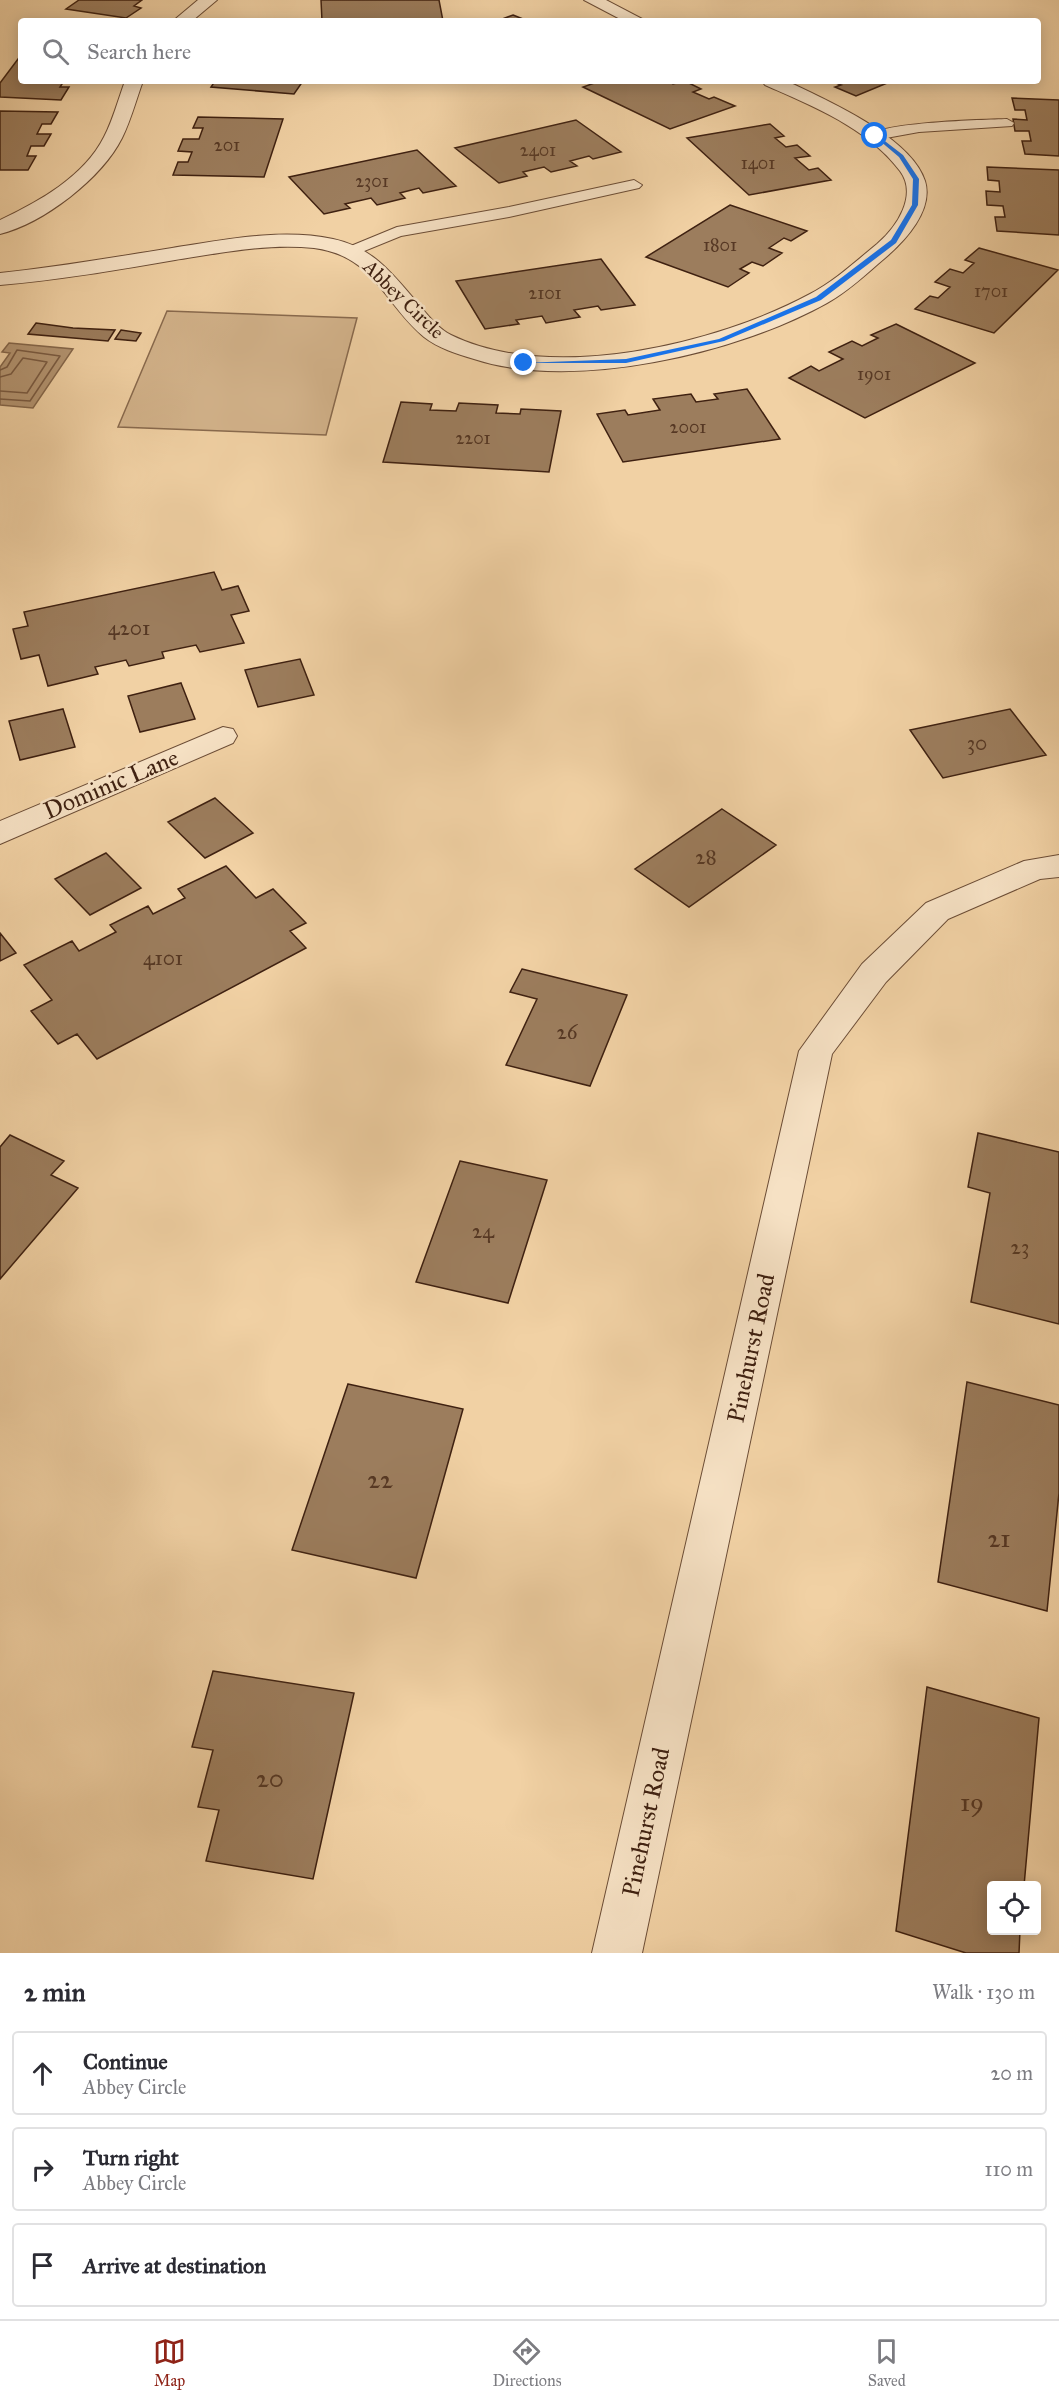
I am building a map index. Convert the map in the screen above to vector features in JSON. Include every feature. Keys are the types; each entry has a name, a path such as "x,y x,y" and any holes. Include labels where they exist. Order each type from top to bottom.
{"street":[{"path":"185,18 209,0"},
{"path":"592,0 631,18"},
{"path":"0,228 30,213 82,178 109,145 133,84"},
{"name":"Abbey Circle","path":"0,279 240,244 297,240 352,251 377,270 438,337 468,352 524,363 626,361 721,340 819,299 894,241 915,205 916,179 901,156 875,136 777,84"},
{"name":"Dominic Lane","path":"0,833 223,736"},
{"name":"Pinehurst Road","path":"617,1953 816,1051 874,973 937,911 1035,869 1059,866"}],"lane":[{"path":"875,136 919,128 1007,123"},
{"path":"352,251 397,232 508,212 634,184"}],"shaded area":[{"path":"167,311 357,318 326,435 118,427"}],"water":[{"path":"9,343 73,349 33,408 0,405 0,367 10,353 2,352"}],"building":[{"path":"79,0 142,0 134,6 141,8 126,18 66,9"},
{"path":"321,0 439,0 442,18 322,18"},
{"path":"513,15 520,18 505,18"},
{"path":"18,59 18,84 62,84 60,87 69,87 61,100 0,97 0,83"},
{"path":"213,84 301,84 294,94 211,87"},
{"path":"592,84 691,84 701,89 693,92 709,99 714,97 735,106 670,129 583,87"},
{"path":"838,84 885,84 856,96 835,87 841,85"},
{"path":"1012,98 1059,100 1059,156 1025,154 1022,141 1031,141 1029,131 1015,131 1013,119 1027,120 1025,110 1015,110"},
{"path":"0,111 58,112 51,124 42,124 37,134 51,134 44,146 31,146 27,156 36,156 28,170 0,170"},
{"path":"198,117 283,119 264,177 173,175 178,162 188,162 192,152 178,151 183,139 199,139 203,128 193,128"},
{"path":"576,120 621,152 593,159 589,156 570,161 577,166 551,172 544,167 523,172 527,176 499,183 455,148"},
{"path":"770,124 784,136 775,138 786,147 797,145 810,156 795,158 809,170 818,168 831,180 749,195 687,138"},
{"path":"417,150 456,186 423,193 419,188 400,193 405,198 377,205 371,198 345,204 350,208 324,214 289,177"},
{"path":"987,167 1059,170 1059,235 997,231 995,217 1005,217 1003,206 987,205 986,191 1000,192 999,181 988,180"},
{"path":"730,205 807,231 791,241 784,238 769,248 782,253 763,266 752,262 740,269 749,273 728,287 646,257"},
{"path":"979,248 1058,270 994,333 915,309 930,296 938,298 950,287 935,282 950,269 963,273 974,263 965,260"},
{"path":"601,259 635,305 601,310 598,306 574,310 580,317 546,323 542,316 516,320 519,324 485,329 456,281"},
{"path":"36,323 115,330 108,341 28,334"},
{"path":"896,324 975,363 865,418 789,378 811,366 819,371 843,359 829,352 852,341 862,346 878,338 871,335"},
{"path":"121,330 141,333 136,341 115,339"},
{"path":"747,389 780,439 623,462 597,414 625,410 628,415 660,410 653,399 691,394 696,402 718,399 714,394"},
{"path":"401,402 432,404 430,410 456,411 459,403 498,405 496,413 520,414 521,409 561,411 549,472 383,462"},
{"path":"214,572 222,590 238,586 249,611 231,615 244,643 200,652 196,645 162,652 164,658 129,666 126,660 95,667 98,674 48,686 39,655 21,659 13,629 28,626 24,612"},
{"path":"300,659 314,695 258,707 245,670"},
{"path":"181,683 195,719 140,732 128,696"},
{"path":"63,709 75,747 20,760 9,721"},
{"path":"1010,709 1046,755 943,778 910,730"},
{"path":"215,798 253,833 205,858 168,822"},
{"path":"722,809 776,845 689,907 635,869"},
{"path":"106,853 141,888 90,915 55,879"},
{"path":"226,866 256,898 273,889 306,923 290,931 306,948 97,1059 77,1034 58,1044 31,1011 52,1000 24,965 72,941 79,951 116,932 110,925 148,906 153,914 185,898 178,889"},
{"path":"0,933 16,953 0,961"},
{"path":"522,969 627,995 590,1086 506,1065 537,999 510,992"},
{"path":"978,1133 1059,1152 1059,1324 971,1302 990,1193 968,1187"},
{"path":"10,1135 64,1161 51,1175 78,1188 0,1279 0,1147"},
{"path":"460,1161 547,1180 508,1303 416,1282"},
{"path":"967,1382 1059,1405 1059,1493 1047,1611 938,1582"},
{"path":"348,1384 463,1409 416,1578 292,1550"},
{"path":"213,1671 354,1693 313,1879 206,1861 219,1810 198,1807 213,1750 192,1747"},
{"path":"927,1687 1039,1718 1024,1881 987,1881 987,1935 1020,1935 1019,1953 966,1953 896,1931"}],"route":[{"path":"524,363 626,361 721,340 819,299 894,241 915,205 916,179 901,156 875,136"}]}
